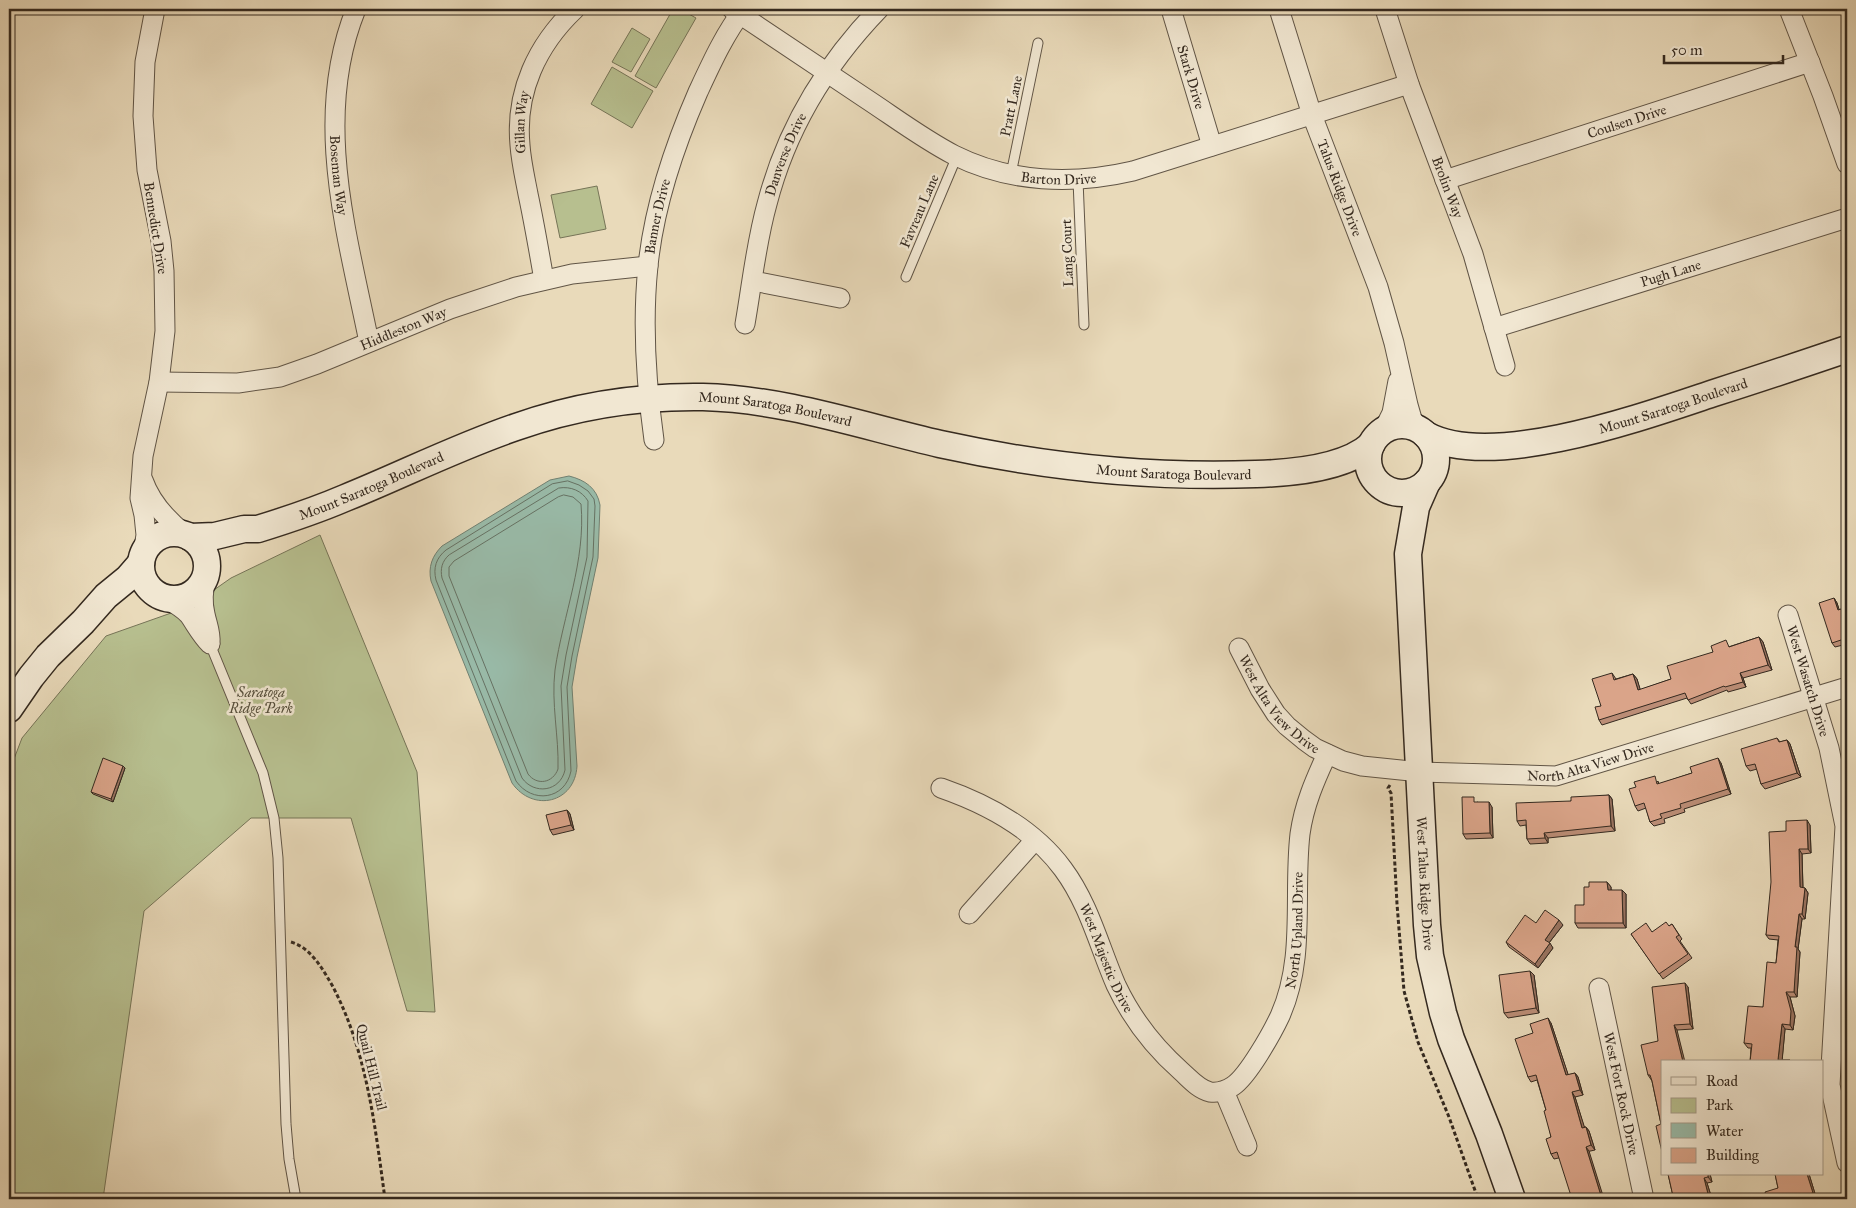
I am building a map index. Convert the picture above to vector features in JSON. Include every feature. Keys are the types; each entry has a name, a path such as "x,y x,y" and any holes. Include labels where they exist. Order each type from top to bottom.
{"street":[{"name":"Bennedict Drive","path":"142,559 146,535 140,498 145,441 160,382 165,331 164,271 147,170 143,116 145,62 155,9"},
{"name":"Boseman Way","path":"356,9 346,37 337,82 334,138 338,187 369,342"},
{"name":"Gillan Way","path":"544,280 520,147 520,112 523,94 535,62 553,33 575,9"},
{"name":"Danverse Drive","path":"746,324 760,232 774,178 796,124 827,73 858,32 879,9"},
{"name":"Stark Drive","path":"1171,9 1212,146"},
{"name":"Talus Ridge Drive","path":"1278,9 1312,115 1378,287 1388,318 1410,412 1423,433"},
{"path":"1789,9 1847,164"},
{"name":"Brolin Way","path":"1390,10 1409,84 1473,254 1505,366"},
{"name":"Barton Drive","path":"738,11 933,144 976,164 1011,174 1045,179 1078,180 1112,176 1133,171 1409,84"},
{"name":"Banner Drive","path":"654,440 648,399 646,344 648,266 660,203 678,141 702,82 738,11"},
{"name":"Coulsen Drive","path":"1445,180 1810,62"},
{"name":"Pugh Lane","path":"1494,328 1847,218"},
{"name":"Hiddleston Way","path":"160,382 215,384 260,381 298,371 483,297 544,280 601,270 648,266"},
{"path":"752,281 840,298"},
{"name":"Mount Saratoga Boulevard","path":"1423,433 1443,443 1453,445 1495,447 1539,441 1618,424 1847,349"},
{"name":"Talus Ridge Drive","path":"1377,438 1396,401 1399,367"},
{"name":"Mount Saratoga Boulevard","path":"207,573 226,553 258,529 345,498 517,426 585,408 648,399 704,397 763,403 793,408 953,446 1064,467 1102,471 1182,475 1269,474 1309,469 1348,459 1366,450 1377,438"},
{"path":"1405,426 1423,433 1435,450 1435,467 1430,479 1421,488 1405,493 1381,485 1369,466 1368,459 1377,438 1390,428 1405,426"},
{"name":"Mount Saratoga Boulevard","path":"1430,479 1450,462 1495,447"},
{"name":"Mount Saratoga Boulevard","path":"1309,469 1356,473 1381,485"},
{"name":"Bennedict Drive","path":"142,476 157,507 174,526 188,536"},
{"name":"West Talus Ridge Drive","path":"1430,479 1416,507 1408,554 1427,925 1436,986 1451,1039 1489,1134 1512,1199"},
{"name":"West Talus Ridge Drive","path":"1381,485 1399,510 1404,542 1408,554"},
{"name":"Mount Saratoga Boulevard","path":"188,536 215,536 244,529 258,529"},
{"path":"9,709 48,656 84,622 94,608 128,578 142,559 147,547 160,536 177,533 188,536 202,547 205,554 207,573 203,598 210,634 210,644"},
{"path":"142,559 144,580 159,595 173,602 188,615 210,644"},
{"path":"84,622 131,596 159,595 171,600 188,596 196,592 207,573"},
{"name":"West Wasatch Drive","path":"1788,615 1829,748 1845,826 1830,1085 1847,1163"},
{"name":"West Alta View Drive","path":"1239,648 1260,689 1276,714 1295,734 1327,754"},
{"name":"North Alta View Drive","path":"1327,754 1362,766 1420,772 1556,776 1847,687"},
{"name":"North Upland Drive","path":"1224,1090 1236,1083 1258,1054 1280,1015 1290,986 1296,954 1299,850 1303,818 1310,791 1327,754"},
{"name":"West Majestic Drive","path":"941,788 970,798 998,812 1035,840 1055,860 1073,883 1083,900 1118,990 1147,1036 1196,1085 1210,1092 1224,1090"},
{"path":"969,914 1035,840"},
{"name":"West Fort Rock Drive","path":"1599,988 1644,1199"},
{"path":"1224,1090 1247,1146"}],"lane":[{"name":"Pratt Lane","path":"1011,174 1038,43"},
{"name":"Favreau Lane","path":"906,276 957,156"},
{"name":"Lang Court","path":"1078,180 1084,325"},
{"path":"210,644 256,757 270,798 277,848 286,1124 296,1199"}],"path":[{"name":"Quail Hill Trail","path":"280,939 296,944 314,958 346,1015 361,1059 366,1082 384,1199"}],"green space":[{"path":"673,9 680,9 696,18 656,88 635,76"},
{"path":"632,28 650,39 631,72 612,62"},
{"path":"612,67 653,91 632,128 591,104"},
{"path":"597,186 606,229 560,238 551,195"},
{"name":"Saratoga Ridge Park","path":"320,535 417,772 435,1012 407,1011 351,818 251,818 144,911 103,1199 9,1199 9,772 22,738 106,636 191,606 231,578"}],"water":[{"path":"569,476 585,482 593,489 598,499 600,505 598,558 572,687 577,766 574,779 561,796 552,800 541,801 521,792 512,783 431,581 430,571 433,558 442,546 550,480"}],"building":[{"path":"1834,598 1838,610 1847,607 1847,638 1832,643 1819,603"},
{"path":"1759,637 1768,665 1740,673 1743,682 1724,686 1688,700 1685,693 1599,720 1595,707 1601,706 1592,679 1612,673 1614,680 1633,674 1638,690 1671,679 1667,666 1713,652 1711,646 1726,640 1729,647"},
{"path":"1777,738 1779,742 1787,740 1797,773 1761,784 1755,764 1746,766 1741,749"},
{"path":"103,758 123,766 111,799 91,792"},
{"path":"1718,758 1728,789 1680,804 1681,808 1660,814 1662,818 1650,822 1644,803 1635,806 1629,789 1636,787 1634,782 1655,776 1657,784 1692,773 1690,767"},
{"path":"1609,795 1611,826 1544,833 1545,838 1527,839 1526,820 1517,821 1516,803 1571,801 1571,797"},
{"path":"1462,797 1474,797 1474,802 1489,802 1490,833 1463,834"},
{"path":"567,810 571,825 550,830 546,815"},
{"path":"1807,820 1808,849 1799,849 1800,887 1805,888 1802,914 1799,914 1795,947 1797,947 1794,992 1786,992 1791,1011 1790,1025 1782,1024 1778,1060 1750,1060 1752,1044 1744,1043 1748,1006 1763,1007 1767,962 1776,963 1779,936 1766,935 1771,882 1769,832 1786,831 1786,821"},
{"path":"1589,882 1607,882 1608,890 1622,890 1623,923 1575,923 1575,905 1584,905 1584,887 1589,887"},
{"path":"1545,910 1559,920 1545,940 1550,943 1535,964 1506,942 1525,915 1536,923"},
{"path":"1666,922 1669,926 1672,924 1679,935 1676,937 1688,954 1659,974 1631,934 1646,923 1652,932"},
{"path":"1530,971 1536,1008 1504,1013 1499,975"},
{"path":"1685,983 1690,1024 1674,1025 1683,1060 1661,1060 1661,1124 1652,1081 1650,1075 1648,1075 1641,1045 1658,1041 1652,987"},
{"path":"1548,1018 1566,1075 1575,1073 1580,1090 1572,1092 1582,1128 1586,1127 1591,1145 1586,1147 1602,1199 1572,1199 1557,1152 1551,1154 1546,1139 1551,1137 1536,1075 1528,1077 1515,1039 1533,1033 1530,1024"},
{"path":"1661,1124 1661,1148 1656,1126"},
{"path":"1668,1176 1708,1176 1704,1178 1709,1198 1677,1199 1676,1196 1673,1196"},
{"path":"1775,1176 1808,1176 1813,1193 1807,1194 1809,1199 1767,1199 1765,1192 1778,1188"}]}
